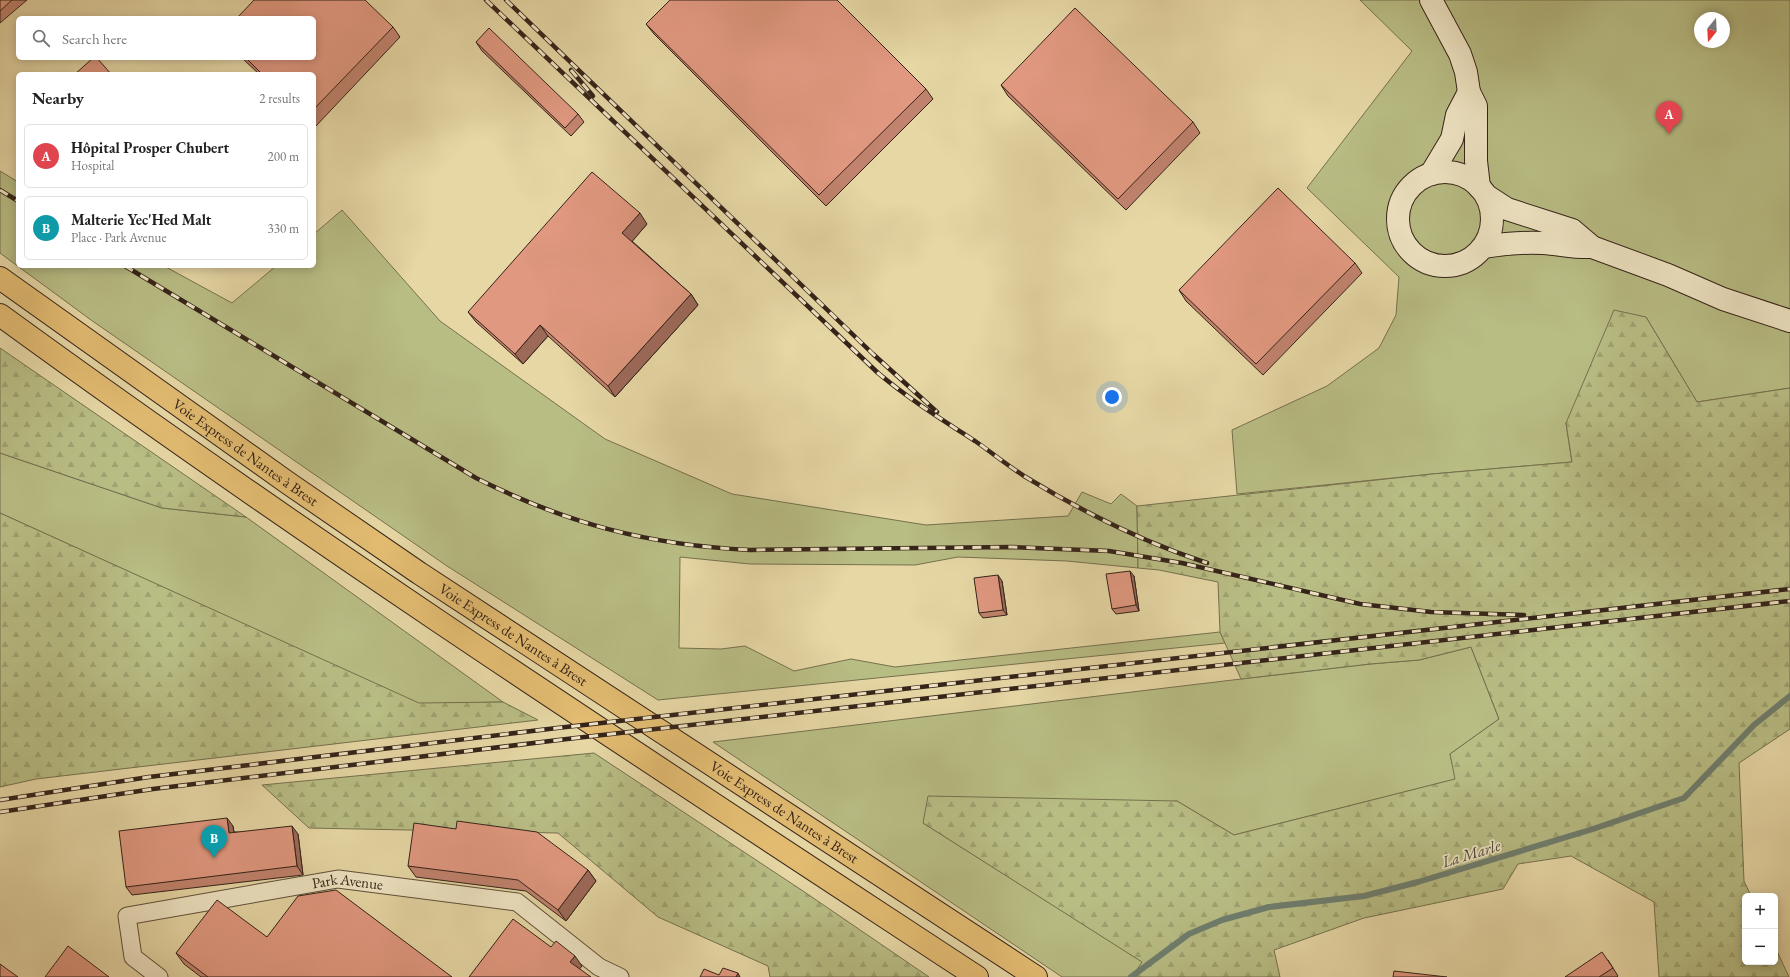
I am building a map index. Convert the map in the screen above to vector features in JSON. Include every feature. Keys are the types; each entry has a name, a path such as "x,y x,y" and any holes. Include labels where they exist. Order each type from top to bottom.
{"highway":[{"name":"Voie Express de Nantes à Brest","path":"0,278 236,446 419,573 1036,977"},
{"name":"Voie Express de Nantes à Brest","path":"0,315 261,500 459,636 977,977"}],"street":[{"path":"1430,0 1460,54 1466,72 1469,92 1476,106 1476,161 1483,191 1492,208 1493,222 1490,235 1484,247 1468,261 1449,267 1429,264 1412,254 1401,237 1397,218 1402,199 1411,185 1425,176 1442,171 1457,173 1475,182 1483,191 1507,209 1572,230 1592,247 1668,275 1723,299 1790,321"},
{"path":"1431,174 1452,139 1457,115 1469,92"},
{"path":"1484,247 1522,243 1543,243 1574,248 1592,247"},
{"name":"Park Avenue","path":"159,977 133,957 128,916 338,879 517,902 599,967 620,977"}],"green space":[{"path":"1360,0 1790,0 1790,388 1697,402 1646,317 1566,423 1572,462 1432,474 1237,494 1232,430 1327,386 1379,348 1396,315 1399,277 1307,188 1412,51"},
{"path":"0,171 16,181 16,265 0,253"},
{"path":"342,210 440,321 605,439 732,494 926,525 1068,516 1082,492 1111,504 1121,494 1137,506 1138,568 1067,561 958,557 915,565 750,564 680,557 679,648 721,649 745,646 794,671 851,659 895,667 1220,632 1225,643 658,700 447,566 91,320 20,268 168,268 232,303 274,268 316,268 316,232"},
{"path":"1614,310 1646,317 1697,402 1790,388 1790,729 1739,763 1744,881 1750,893 1742,893 1742,965 1778,965 1778,953 1789,977 1659,977 1654,902 1571,856 1518,864 1503,889 1364,918 1274,950 1280,977 1132,977 1142,962 923,823 928,796 1177,801 1234,835 1455,779 1450,754 1499,719 1471,647 1419,660 1370,664 1241,679 1220,632 1218,582 1159,570 1138,568 1137,506 1432,474 1572,462 1566,423"},
{"path":"0,348 246,517 162,508 0,453"},
{"path":"0,453 162,508 246,517 503,702 419,704 0,513"},
{"path":"0,513 419,703 503,702 538,720 36,779 0,787"},
{"path":"1471,647 1499,719 1450,754 1456,779 1234,835 1177,801 923,823 1143,962 1132,977 1062,977 713,742 1370,664 1419,660"},
{"path":"594,753 803,891 929,977 770,977 768,966 658,917 558,833 309,828 262,785"}],"building":[{"path":"0,0 12,0 0,11"},
{"path":"254,0 365,0 393,27 316,107 316,72 260,72 248,60 316,60 316,16 239,16"},
{"path":"670,0 837,0 926,89 819,195 646,24"},
{"path":"1075,8 1193,122 1118,199 1001,85"},
{"path":"489,28 578,114 565,128 476,42"},
{"path":"91,60 99,60 109,72 77,72"},
{"path":"592,172 640,213 622,233 691,294 608,386 540,325 515,354 468,312"},
{"path":"1278,188 1355,263 1256,364 1179,290"},
{"path":"1130,571 1136,605 1112,609 1106,574"},
{"path":"998,575 1003,610 979,613 974,578"},
{"path":"227,818 229,833 292,826 297,866 126,887 119,831"},
{"path":"457,821 537,832 588,870 558,910 518,880 408,866 414,823 456,829"},
{"path":"336,890 452,977 208,977 176,953 217,900 267,937 298,896"},
{"path":"513,919 551,947 556,941 575,956 570,962 591,977 469,977"},
{"path":"68,946 109,977 45,977"},
{"path":"1602,952 1613,968 1599,977 1565,977"},
{"path":"0,964 18,977 0,977"},
{"path":"723,968 738,973 736,977 700,977 704,969 719,975"},
{"path":"1394,971 1447,977 1393,977"}],"waterway":[{"name":"La Marle","path":"1131,977 1189,934 1222,920 1269,907 1364,896 1418,882 1593,829 1684,798 1754,725 1790,696"}],"railway":[{"path":"486,0 878,373 913,400 975,441 1018,472 1046,489 1113,525 1183,555 1207,563"},
{"path":"506,0 873,354 937,412"},
{"path":"571,70 593,96"},
{"path":"0,190 16,200"},
{"path":"128,268 476,478 543,508 576,520 609,529 677,543 750,550 1012,547 1109,551 1182,563 1360,604 1431,612 1524,615"},
{"path":"0,800 149,777 557,728 1790,589"},
{"path":"0,812 153,789 567,739 1790,601"}],"place":[{"name":"Hôpital Prosper Chubert","path":"1669,134"},
{"name":"Malterie Yec'Hed Malt","path":"214,858"}]}
